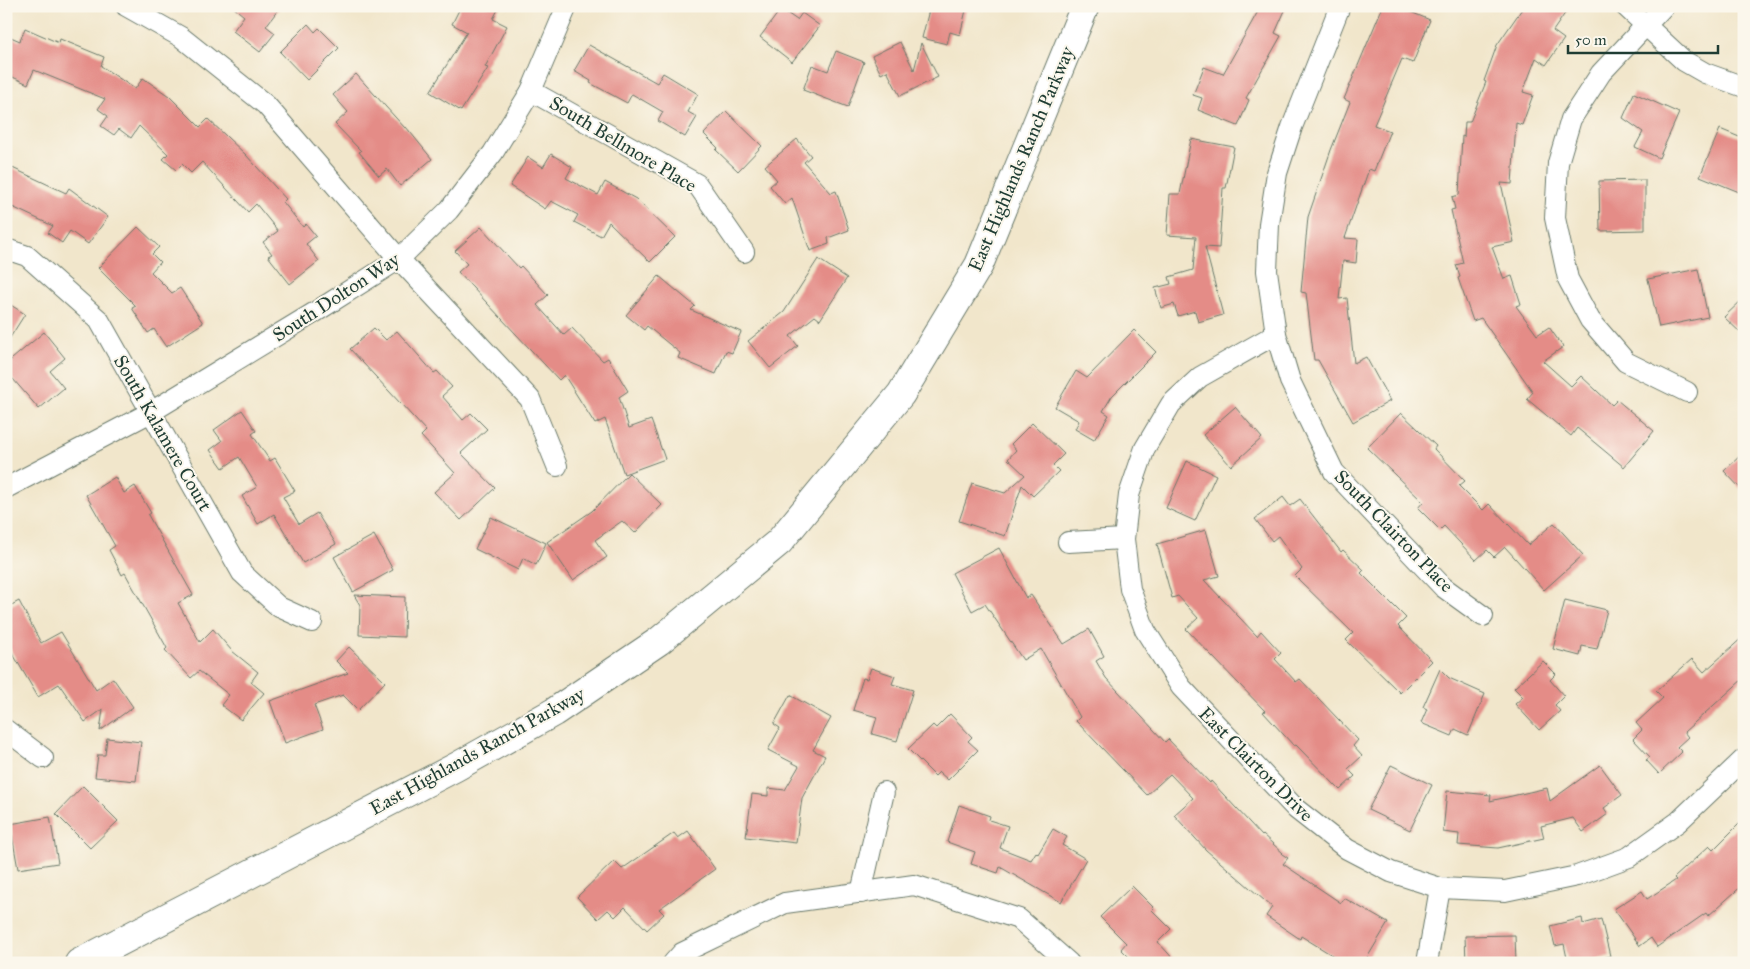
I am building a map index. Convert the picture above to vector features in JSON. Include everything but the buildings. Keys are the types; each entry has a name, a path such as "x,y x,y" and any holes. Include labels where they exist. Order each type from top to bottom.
{"main road":[{"name":"East Highlands Ranch Parkway","path":"79,963 456,767 554,712 659,641 779,542 901,394 980,265 1085,6"}],"street":[{"path":"126,6 181,37 266,105 398,258 530,399 556,466"},
{"name":"South Dolton Way","path":"6,488 151,412 318,311 398,258 449,210 492,153 531,91 568,6"},
{"name":"South Clairton Place","path":"1340,6 1292,128 1277,173 1268,224 1268,271 1276,334 1290,382 1334,472 1443,587 1484,616"},
{"path":"1624,6 1684,60 1705,73 1744,87"},
{"path":"1664,6 1600,73 1571,119 1558,163 1556,218 1568,279 1590,320 1626,362 1687,392"},
{"name":"South Bellmore Place","path":"531,91 697,184 744,252"},
{"name":"South Kalamere Court","path":"6,249 27,256 99,320 242,573 279,607 312,622"},
{"name":"East Clairton Drive","path":"1276,334 1200,377 1171,404 1145,448 1129,495 1124,539 1130,589 1145,630 1181,687 1296,809 1347,849 1391,872 1440,888 1505,891 1577,876 1629,857 1678,822 1744,759"},
{"path":"1068,542 1124,539"},
{"path":"6,730 43,758"},
{"path":"861,893 884,792"},
{"path":"673,963 682,953 785,903 914,885 1019,919 1069,963"},
{"path":"1427,963 1440,888"}]}
